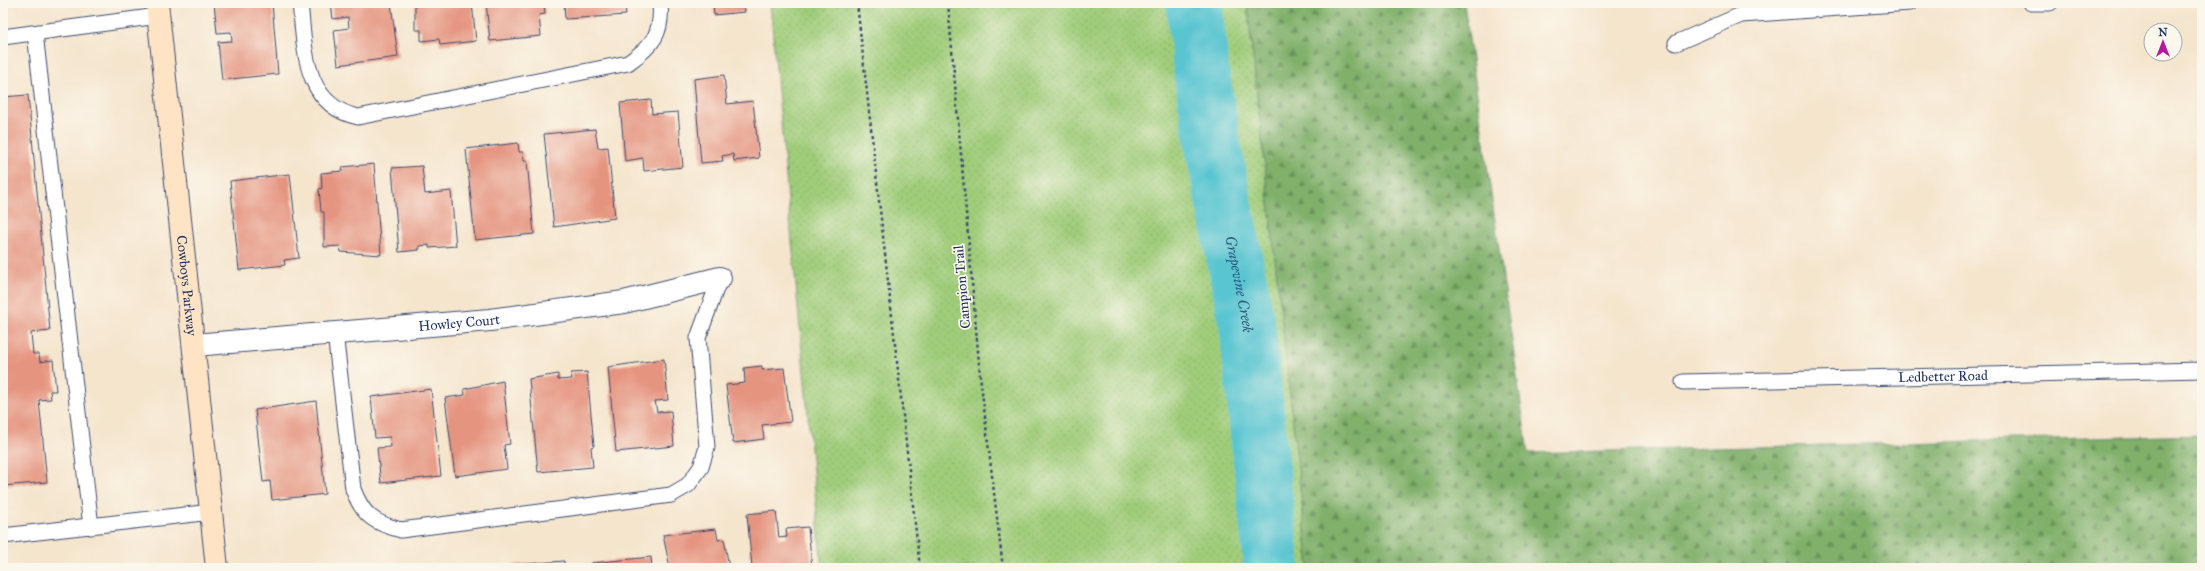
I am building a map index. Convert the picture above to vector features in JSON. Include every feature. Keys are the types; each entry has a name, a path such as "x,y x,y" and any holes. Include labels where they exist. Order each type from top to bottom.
{"street":[{"name":"Cowboys Parkway","path":"157,10 217,568"},
{"name":"Howley Court","path":"194,345 490,320 624,302 720,278"}],"lane":[{"path":"300,3 307,66 313,81 322,96 332,105 346,114 358,117 628,63 649,47 656,37 661,22 660,3"},
{"path":"1676,44 1741,15 1910,3"},
{"path":"2031,3 2050,3"},
{"path":"3,37 36,33 157,10"},
{"path":"36,33 91,527"},
{"path":"335,333 353,489 358,502 367,514 380,524 401,530 671,495 688,485 701,467 707,447 698,338 720,278"},
{"name":"Ledbetter Road","path":"1683,382 2202,370"},
{"path":"3,536 211,512"}],"path":[{"path":"857,3 920,568"},
{"name":"Campion Trail","path":"948,3 980,375 1003,568"}],"green space":[{"path":"770,3 1247,3 1309,568 822,568"},
{"path":"1247,3 1464,3 1528,453 2202,435 2202,568 1309,568"}],"building":[{"path":"214,3 272,3 278,74 222,80 218,42 232,41 231,32 217,33"},
{"path":"331,3 391,3 398,57 338,65 334,30 349,28 348,17 333,19"},
{"path":"415,3 472,3 476,41 440,45 439,39 421,41 421,30 415,30"},
{"path":"486,3 544,3 545,14 539,15 541,36 490,41"},
{"path":"564,3 625,3 626,15 565,19"},
{"path":"713,3 744,3 745,12 714,15"},
{"path":"724,75 727,104 753,101 759,158 734,161 733,154 722,156 723,161 701,163 694,79"},
{"path":"28,95 50,331 31,333 33,354 39,354 40,362 53,360 56,391 50,391 51,399 39,400 47,482 3,486 3,97"},
{"path":"651,100 652,114 678,112 683,167 644,171 643,158 625,161 620,103"},
{"path":"595,129 598,148 608,147 615,218 554,227 544,134"},
{"path":"518,143 519,152 523,152 524,161 527,161 534,234 475,240 466,149"},
{"path":"374,164 381,255 341,252 340,246 324,247 324,212 321,212 319,189 322,188 321,173 343,171 342,167"},
{"path":"422,166 425,194 451,191 456,246 429,248 429,245 419,246 419,250 399,252 392,168"},
{"path":"290,174 299,258 284,260 285,265 239,270 230,181"},
{"path":"664,359 668,400 655,401 657,412 671,411 674,446 616,452 608,367"},
{"path":"762,366 762,370 784,368 791,422 762,425 764,439 733,443 726,385 745,383 744,368"},
{"path":"587,372 594,446 591,447 593,467 538,472 529,379 558,374 558,380 572,379 571,373"},
{"path":"503,381 510,444 504,445 507,469 455,476 445,398 465,395 464,389"},
{"path":"431,389 441,476 381,483 377,448 391,447 390,437 375,438 371,397"},
{"path":"316,401 325,494 272,500 270,481 263,482 255,410"},
{"path":"776,511 779,538 787,537 786,529 808,527 812,568 752,568 747,514"},
{"path":"716,529 718,540 724,539 729,567 670,568 663,535"},
{"path":"651,557 652,568 592,568 592,563"},
{"path":"564,561 564,568 513,568 513,565"}],"waterway":[{"name":"Grapevine Creek","path":"1194,3 1201,69 1213,146 1247,323 1272,568"}]}
